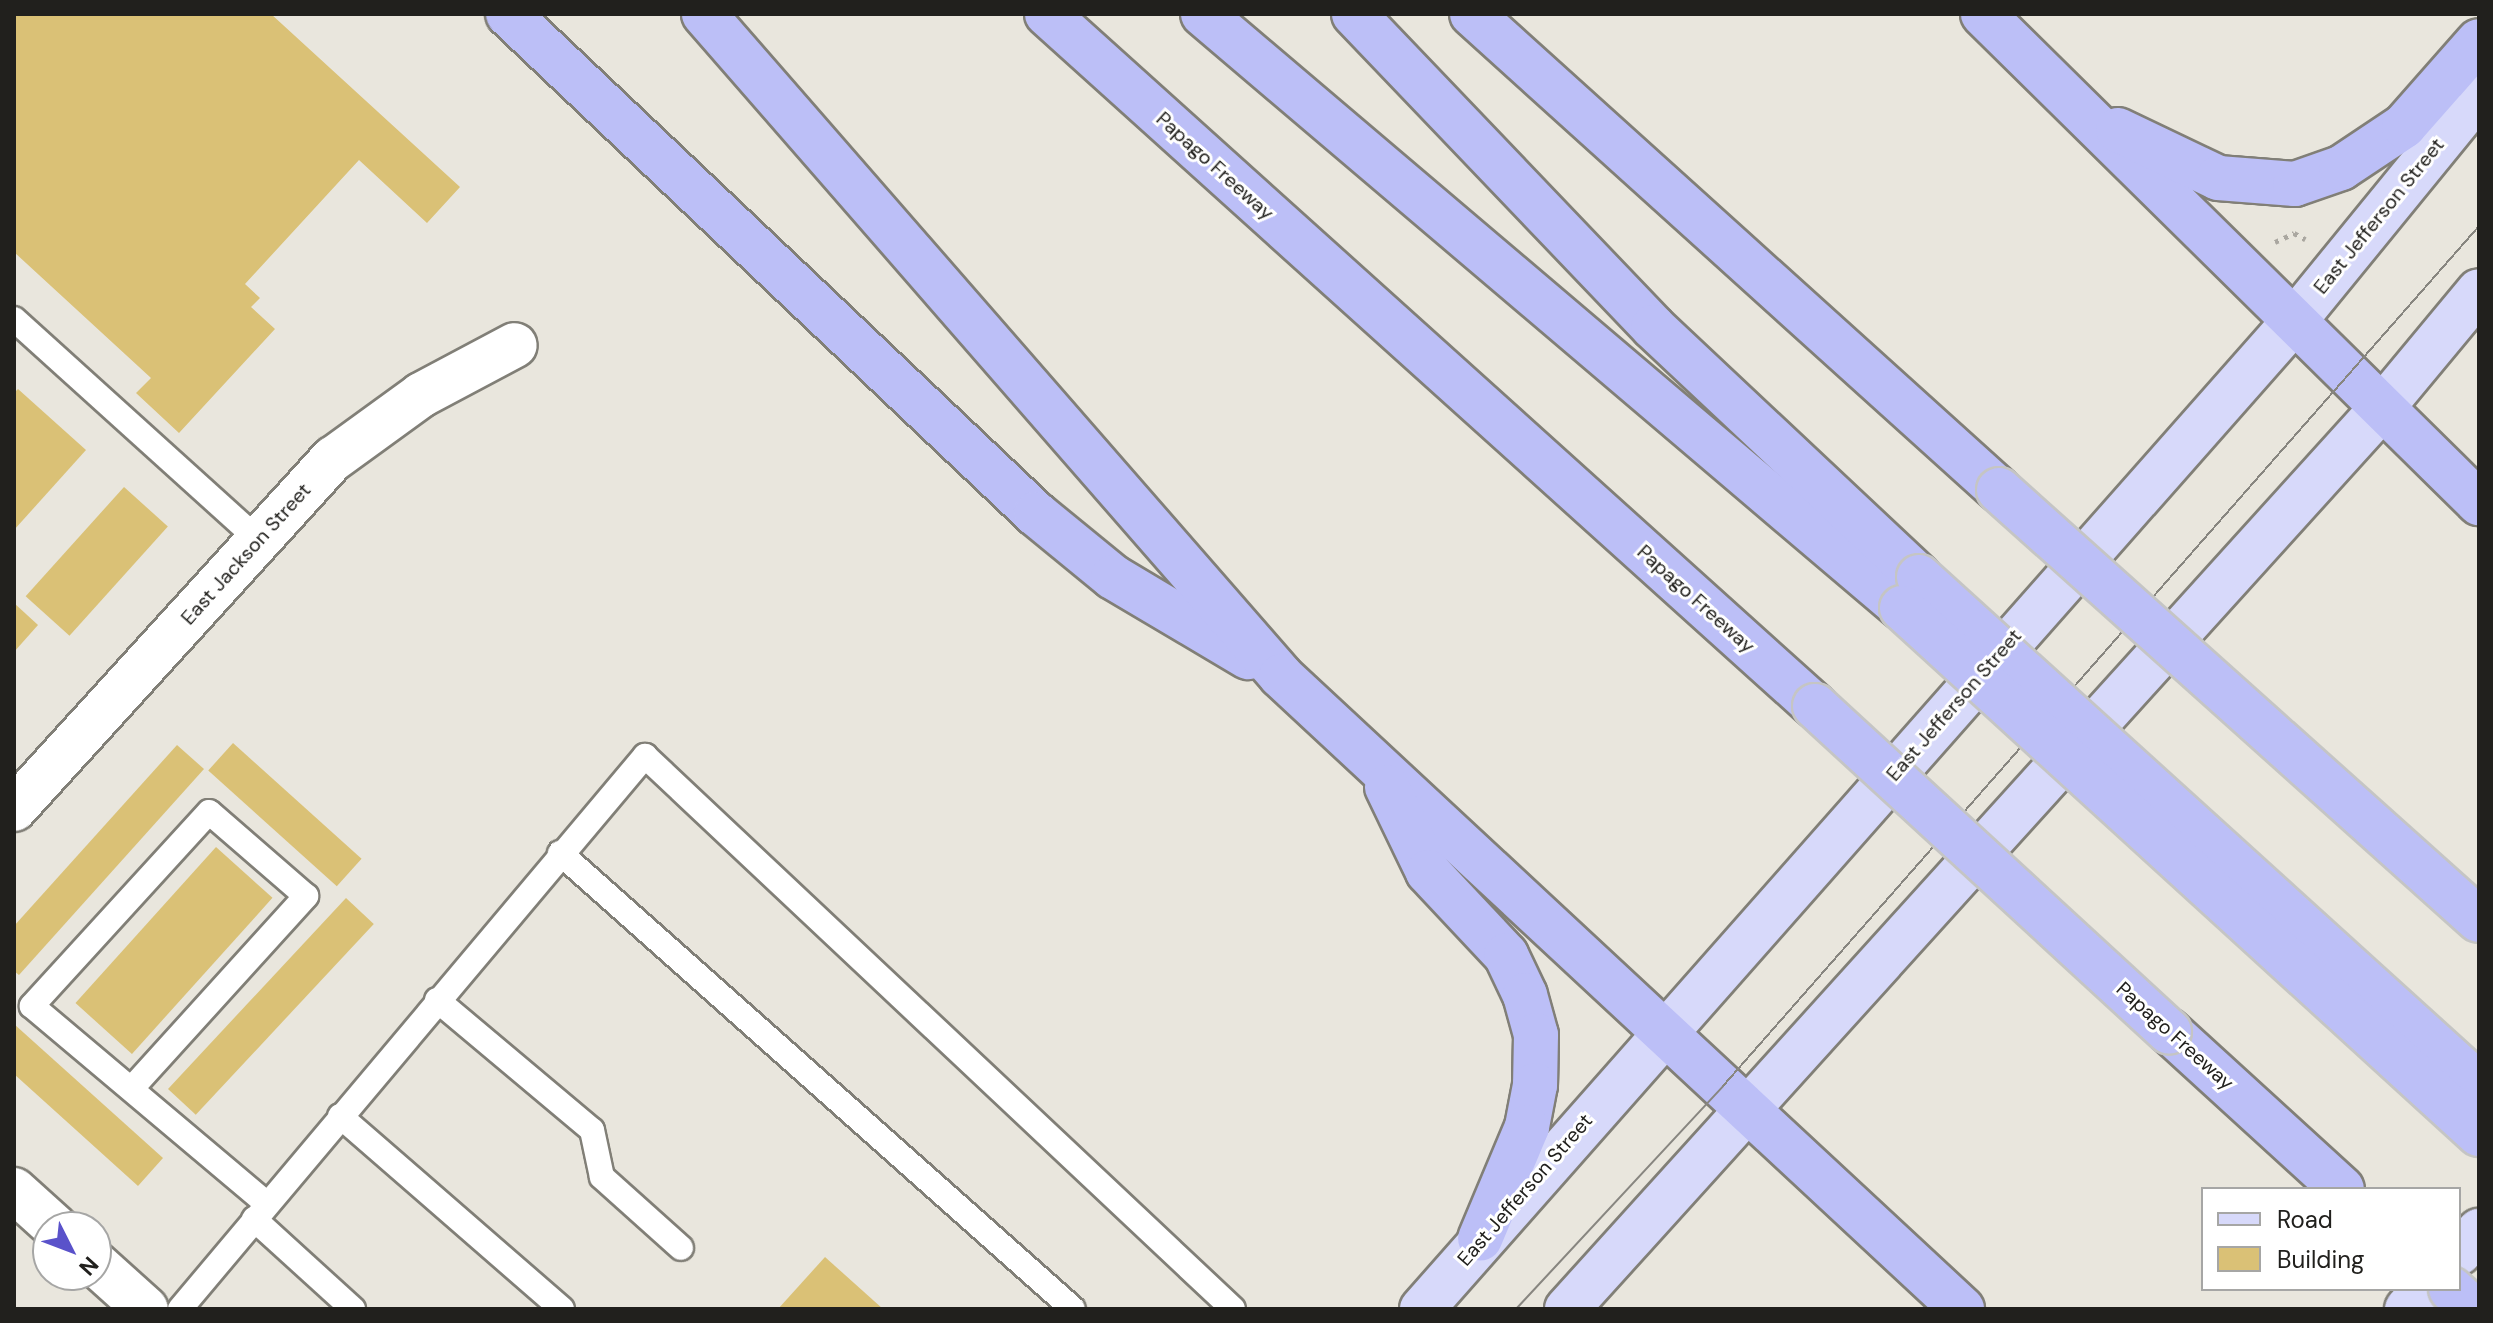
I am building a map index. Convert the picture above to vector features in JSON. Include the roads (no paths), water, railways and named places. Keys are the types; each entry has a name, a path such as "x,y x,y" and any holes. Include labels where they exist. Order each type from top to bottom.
{"highway":[{"path":"508,14 1036,514 1113,577 1281,676"},
{"path":"704,14 1281,676 1962,1309"},
{"name":"Papago Freeway","path":"1047,14 1815,706 2340,1187"},
{"path":"1203,14 1910,593 2479,1085"},
{"path":"1354,14 1910,593 2479,1134"},
{"path":"1472,14 2479,920"},
{"path":"1983,14 2479,503"},
{"path":"2070,99 2130,137 2218,178 2295,184 2341,168 2404,126 2479,41"},
{"path":"1377,766 1428,872 1506,955 1525,995 1536,1035 1535,1085 1527,1127 1480,1239"},
{"path":"2453,1291 2473,1309"}],"main road":[{"name":"East Jefferson Street","path":"1422,1309 1480,1239 2295,320 2479,94"},
{"path":"1567,1309 1751,1112 2381,409 2479,291"},
{"path":"2461,1251 2479,1231"},
{"path":"2407,1309 2423,1291"}],"street":[{"name":"East Jackson Street","path":"14,809 333,459 421,395 515,345"},
{"path":"14,1190 37,1211"},
{"path":"112,1278 146,1309"}],"lane":[{"path":"14,319 259,540"},
{"path":"180,1309 560,853 645,756 1233,1309"},
{"path":"133,1087 306,896 209,812 32,1006 133,1087 260,1211 353,1309"},
{"path":"560,853 1073,1309"},
{"path":"437,1000 592,1130 602,1177 681,1248"},
{"path":"340,1116 562,1309"}],"tram line":[{"path":"1516,1309 1723,1086 2479,226"},
{"path":"2453,1309 2479,1280"}]}
